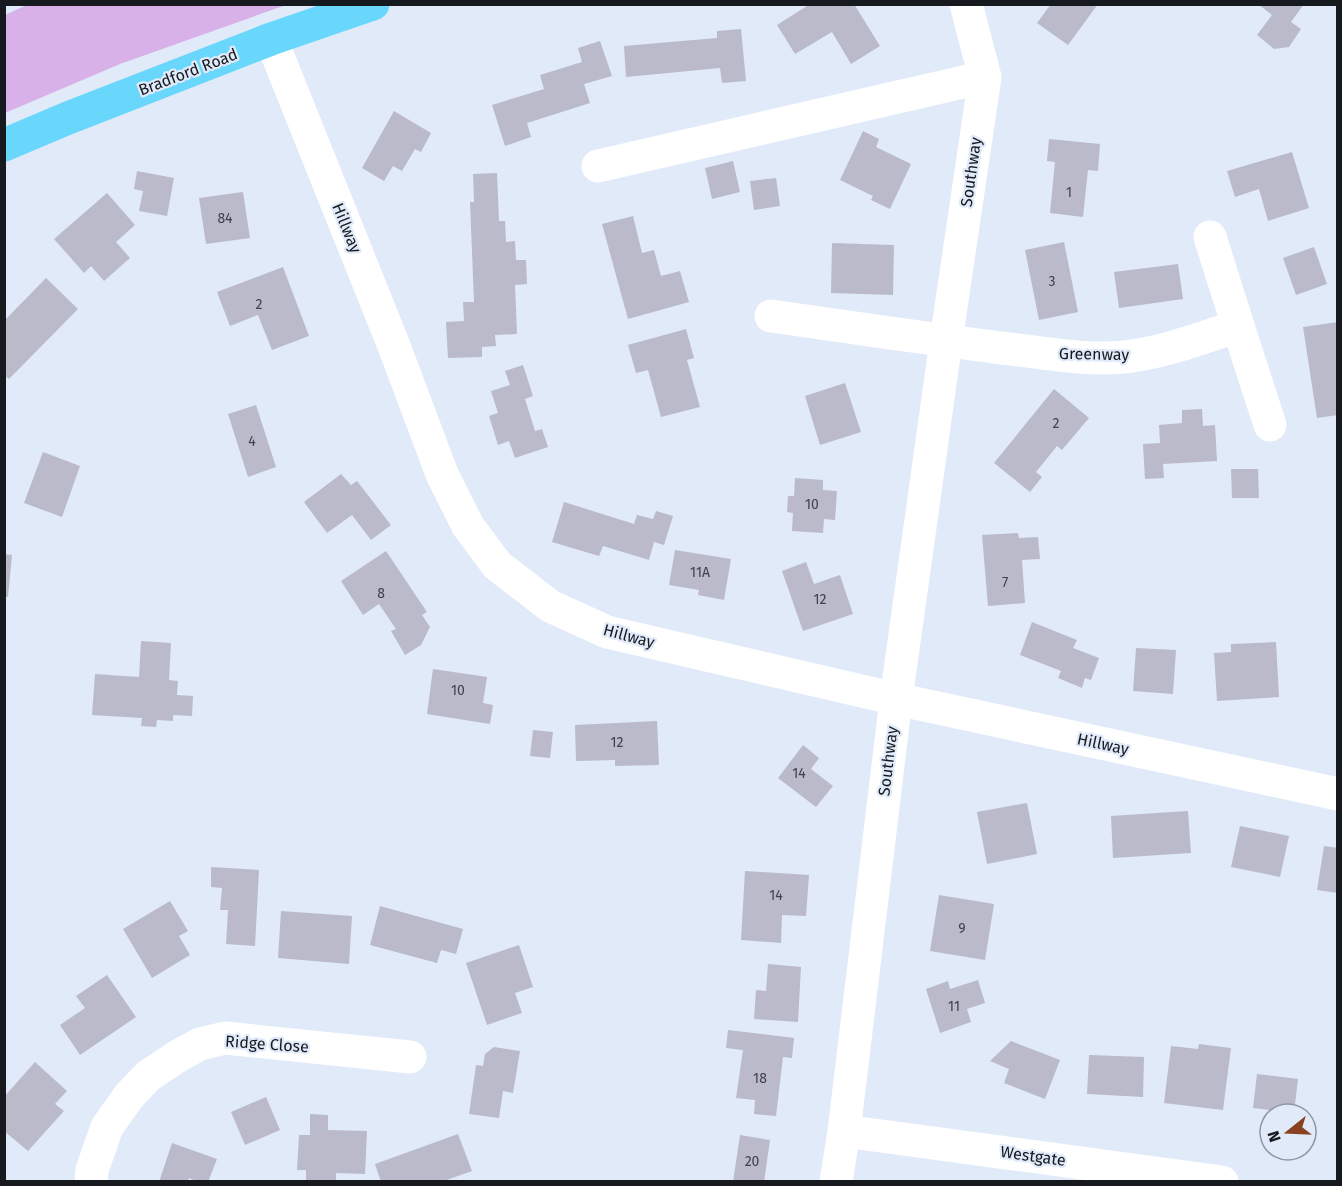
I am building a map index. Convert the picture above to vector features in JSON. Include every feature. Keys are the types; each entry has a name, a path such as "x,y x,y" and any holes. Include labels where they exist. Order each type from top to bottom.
{"main road":[{"name":"Bradford Road","path":"4,145 271,39 373,4"}],"street":[{"name":"Southway","path":"836,1182 896,699 985,77 966,4"},
{"name":"Hillway","path":"271,39 394,346 442,474 468,526 497,565 550,606 607,632 896,699 1338,794"},
{"path":"598,166 985,77"},
{"path":"1210,237 1270,425"},
{"path":"771,316 946,341"},
{"name":"Greenway","path":"946,341 1082,357 1123,357 1174,347 1238,326"},
{"name":"Ridge Close","path":"91,1182 92,1170 107,1127 129,1096 148,1076 200,1044 225,1038 410,1057"},
{"name":"Westgate","path":"844,1131 1222,1182"}],"shaded area":[{"path":"29,4 286,5 120,64 5,113 5,15"}],"building":[{"path":"810,4 854,4 880,46 851,64 832,32 795,54 777,25"},
{"path":"1051,4 1098,4 1068,45 1037,23"},
{"path":"1258,4 1304,4 1291,22 1301,29 1289,47 1274,49 1257,35 1272,15"},
{"path":"741,29 746,81 722,83 720,68 626,77 624,46 717,38 717,31"},
{"path":"600,41 612,76 584,84 590,103 527,123 531,137 505,146 492,105 544,89 540,75 582,62 578,48"},
{"path":"394,111 431,133 421,152 415,149 402,171 393,166 384,181 362,168"},
{"path":"863,131 879,139 876,147 911,164 890,209 871,200 873,196 840,180"},
{"path":"1049,139 1100,144 1098,171 1088,170 1083,217 1050,213 1055,162 1047,161"},
{"path":"1292,152 1309,208 1268,221 1259,189 1235,197 1227,171"},
{"path":"733,161 740,192 712,199 705,168"},
{"path":"137,171 174,178 167,216 139,211 143,191 134,189"},
{"path":"497,173 499,221 505,221 506,242 515,241 516,260 526,260 527,284 515,285 517,334 495,335 496,346 482,347 482,357 448,358 446,322 464,321 463,302 474,302 470,202 474,202 473,174"},
{"path":"776,178 780,206 754,210 750,181"},
{"path":"243,192 250,238 206,244 199,198"},
{"path":"107,193 135,225 116,242 130,258 104,281 91,266 84,273 54,239"},
{"path":"633,216 642,253 654,250 661,276 680,271 689,302 628,319 602,224"},
{"path":"1064,242 1078,312 1039,320 1025,250"},
{"path":"832,243 894,245 893,295 831,293"},
{"path":"1314,247 1327,284 1296,295 1283,258"},
{"path":"1178,264 1183,299 1119,308 1114,272"},
{"path":"283,267 309,336 272,350 258,315 230,326 217,292"},
{"path":"46,278 78,309 9,379 4,375 4,321"},
{"path":"1338,322 1338,415 1317,418 1303,327"},
{"path":"686,329 694,358 687,360 700,407 661,417 648,370 636,373 628,345"},
{"path":"523,365 533,396 525,399 535,431 542,429 548,447 515,458 509,441 498,445 489,416 498,413 491,391 510,385 505,371"},
{"path":"845,383 861,432 820,445 805,396"},
{"path":"1054,389 1089,418 1062,450 1057,446 1036,472 1042,477 1030,492 994,463"},
{"path":"256,405 276,467 248,477 228,414"},
{"path":"1202,409 1203,426 1215,425 1217,461 1163,464 1164,478 1145,479 1143,444 1160,443 1159,425 1182,423 1182,410"},
{"path":"43,452 80,466 62,517 24,503"},
{"path":"1231,469 1258,469 1259,498 1232,498"},
{"path":"341,474 351,485 357,481 391,525 371,540 352,515 327,533 304,502"},
{"path":"795,478 823,480 823,490 837,491 835,520 824,519 823,533 792,531 793,513 787,512 788,496 794,496"},
{"path":"564,502 634,524 637,515 653,519 656,511 673,516 664,545 654,542 649,560 603,546 599,556 552,542"},
{"path":"1018,533 1019,538 1038,537 1040,559 1022,560 1025,603 988,606 982,535"},
{"path":"675,550 731,559 724,600 698,595 699,590 669,585"},
{"path":"386,551 427,612 422,615 430,627 421,645 405,655 391,631 396,629 379,604 363,615 341,581"},
{"path":"4,554 12,555 8,597 4,597"},
{"path":"806,562 814,584 840,575 853,614 803,631 782,571"},
{"path":"1032,622 1077,640 1073,648 1099,658 1091,680 1085,678 1082,688 1058,678 1061,671 1020,655"},
{"path":"141,641 171,643 169,680 178,681 177,695 193,696 192,716 173,715 173,721 157,720 156,727 141,726 142,718 92,715 95,674 139,677"},
{"path":"1276,642 1279,697 1217,701 1214,653 1231,652 1231,644"},
{"path":"1136,648 1176,650 1173,694 1133,691"},
{"path":"433,669 487,677 483,703 493,705 490,724 427,714"},
{"path":"657,721 659,765 615,766 615,760 576,761 575,725"},
{"path":"533,730 553,732 550,758 530,756"},
{"path":"803,745 819,758 811,769 833,786 816,807 778,778"},
{"path":"1027,803 1037,854 987,864 977,812"},
{"path":"1188,811 1191,853 1113,858 1111,816"},
{"path":"1240,826 1289,836 1280,877 1231,867"},
{"path":"1324,846 1338,848 1338,893 1317,890"},
{"path":"211,867 259,870 255,946 226,944 228,910 220,910 222,888 211,887"},
{"path":"745,871 809,875 806,916 782,915 781,943 741,940"},
{"path":"939,895 994,904 985,960 930,951"},
{"path":"170,901 188,931 179,936 190,955 152,978 123,929"},
{"path":"380,906 463,929 456,954 441,950 437,963 370,945"},
{"path":"281,911 352,916 349,964 278,958"},
{"path":"519,945 533,987 515,993 522,1013 487,1025 466,963"},
{"path":"768,964 801,967 798,1022 754,1019 756,990 766,991"},
{"path":"107,975 136,1017 80,1055 60,1025 85,1008 76,996"},
{"path":"978,980 985,1003 967,1009 971,1022 940,1033 926,989 948,981 950,989"},
{"path":"728,1030 794,1038 792,1058 783,1057 776,1116 754,1114 755,1100 736,1098 743,1050 726,1048"},
{"path":"1011,1041 1060,1060 1045,1099 1004,1083 1009,1069 990,1061"},
{"path":"1199,1044 1231,1048 1223,1110 1164,1103 1171,1046 1198,1049"},
{"path":"494,1047 520,1051 513,1093 503,1091 499,1118 469,1114 476,1065 483,1066 485,1054"},
{"path":"1089,1055 1144,1057 1143,1097 1087,1094"},
{"path":"35,1062 67,1091 55,1104 64,1111 28,1151 4,1131 4,1097"},
{"path":"1257,1074 1298,1079 1295,1102 1258,1102 1258,1109 1253,1108"},
{"path":"266,1097 280,1130 245,1145 231,1112"},
{"path":"310,1114 328,1115 328,1130 367,1131 365,1174 336,1173 336,1182 306,1182 306,1170 297,1170 299,1135 310,1135"},
{"path":"458,1134 472,1171 441,1182 381,1182 375,1164"},
{"path":"740,1135 770,1140 764,1182 733,1182"},
{"path":"172,1143 217,1159 208,1182 198,1182 189,1178 188,1182 159,1182"}]}
